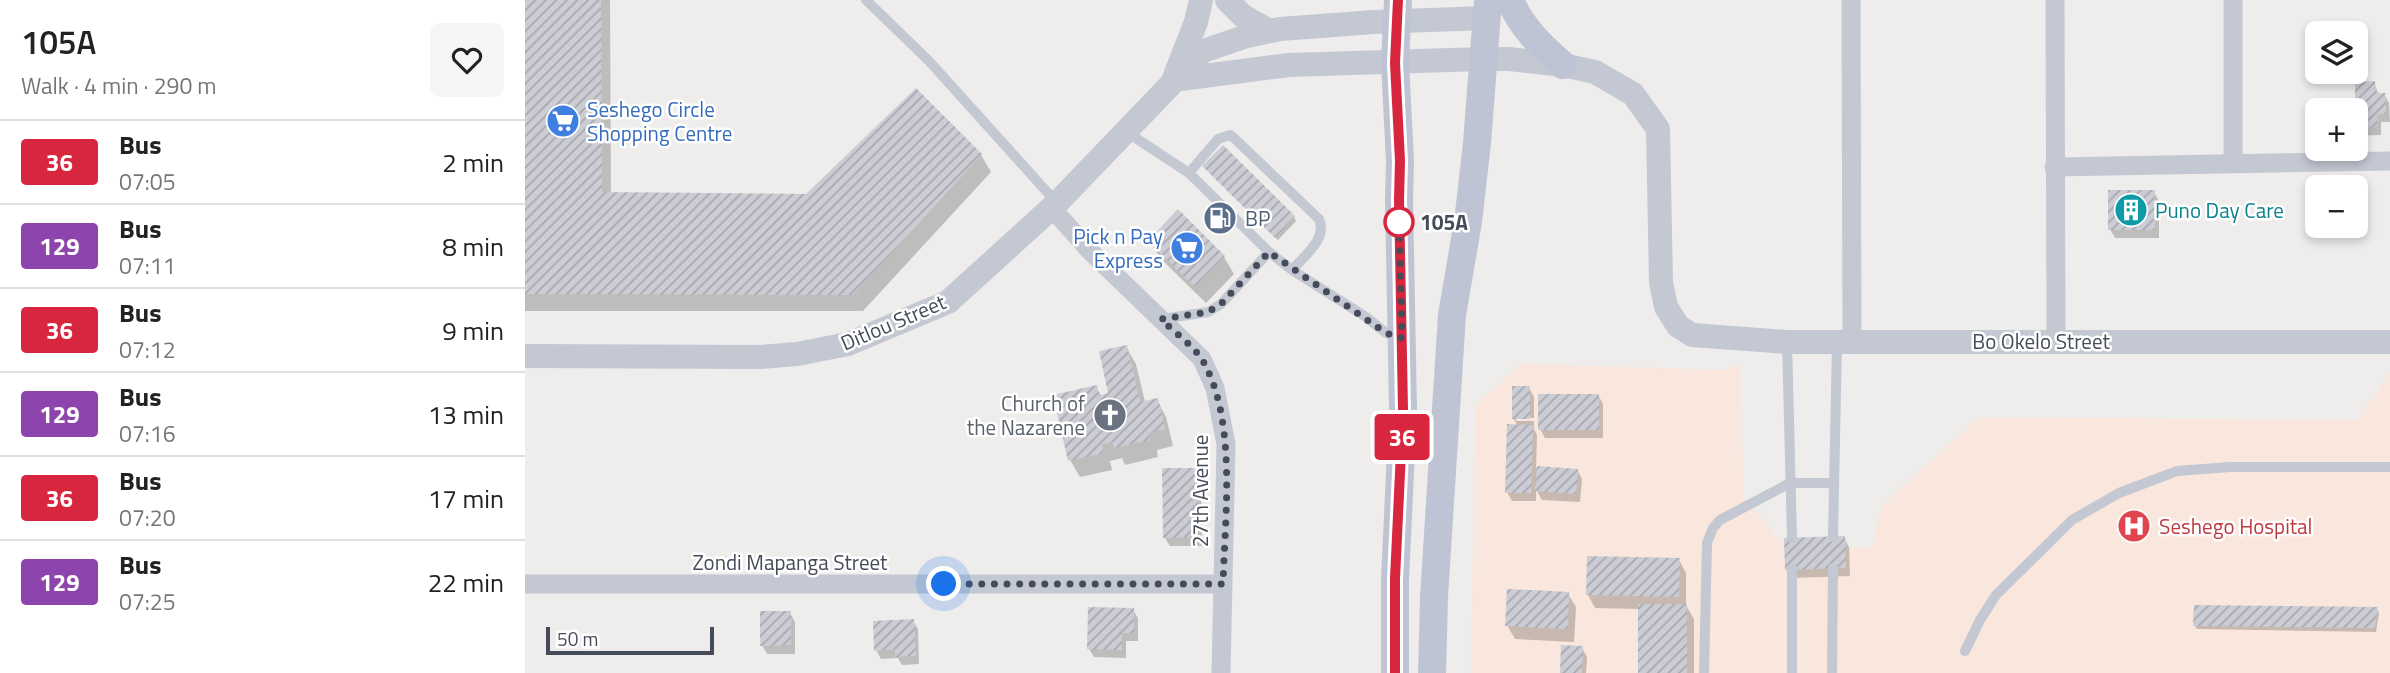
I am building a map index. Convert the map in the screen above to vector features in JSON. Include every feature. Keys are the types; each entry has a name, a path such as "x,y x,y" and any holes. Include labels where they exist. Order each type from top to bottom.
{"main road":[{"path":"1510,0 1516,14 1541,46 1563,65"},
{"path":"1432,673 1434,597 1452,315 1468,222 1487,9"},
{"path":"1395,673 1395,579 1403,409 1400,161 1395,63 1397,11"}],"street":[{"path":"1201,0 1196,22 1173,80 1289,65 1483,59 1563,65"},
{"path":"1227,0 1243,16 1270,31"},
{"path":"1845,342 1851,0"},
{"path":"2055,0 2056,340"},
{"path":"2233,0 2233,163"},
{"name":"Ditlou Street","path":"525,356 760,357 797,354 848,344 948,302 1054,205 1203,51 1270,31 1397,11 1487,9"},
{"name":"Bo Okelo Street","path":"1563,65 1595,72 1633,94 1658,129 1661,282 1666,307 1678,327 1692,335 1787,342 2390,342"},
{"path":"2054,167 2390,161"},
{"name":"27th Avenue","path":"1054,205 1090,251 1202,359 1215,388 1226,444 1221,673"},
{"name":"Zondi Mapanga Street","path":"525,584 1223,584"}],"lane":[{"path":"866,0 929,61 1054,205"},
{"path":"1124,131 1189,173 1269,252 1292,270 1366,317 1386,333 1402,338"},
{"path":"1189,173 1217,139 1230,135 1235,139 1319,219 1323,227 1322,235 1292,270"},
{"path":"1161,319 1208,312 1221,304 1269,252"},
{"path":"1787,342 1791,538"},
{"path":"1833,537 1834,483 1845,342"},
{"path":"1965,651 1996,595 2072,520 2119,493 2177,471 2230,467 2390,467"},
{"path":"1704,673 1707,543 1713,528 1720,520 1790,483 1834,483"},
{"path":"1832,673 1833,568"},
{"path":"1792,569 1792,673"}],"shaded area":[{"name":"Seshego Hospital","path":"1521,364 1724,370 1741,364 1743,497 1786,549 1872,547 1882,506 1979,417 2357,420 2390,373 2390,673 1471,673 1475,406"}],"building":[{"name":"Seshego Circle Shopping Centre","path":"525,0 601,0 602,192 806,194 916,88 982,154 853,295 525,294"},
{"path":"2368,81 2375,81 2376,93 2385,93 2386,114 2377,114 2377,126 2368,126 2368,98 2355,98 2355,84 2368,84"},
{"path":"1223,145 1295,216 1275,238 1202,166"},
{"name":"Puno Day Care","path":"2108,190 2155,190 2155,230 2108,230"},
{"name":"Pick n Pay Express","path":"1178,209 1225,256 1195,287 1148,241"},
{"name":"Church of the Nazarene","path":"1127,345 1140,402 1158,398 1165,429 1148,433 1150,440 1114,448 1112,442 1102,444 1104,453 1068,461 1053,395 1097,385 1099,396 1108,393 1099,351"},
{"path":"1512,386 1530,386 1530,419 1512,419"},
{"path":"1538,394 1599,394 1599,430 1538,430"},
{"path":"1507,424 1533,425 1531,493 1505,493"},
{"path":"1537,466 1578,469 1576,494 1535,491"},
{"path":"1162,468 1197,468 1198,537 1163,538"},
{"path":"1845,536 1846,568 1785,570 1784,538"},
{"path":"1587,556 1680,558 1679,597 1586,595"},
{"path":"1507,589 1569,592 1568,629 1505,626"},
{"path":"1638,604 1687,604 1687,673 1638,673"},
{"path":"2194,605 2378,607 2375,628 2193,626"},
{"path":"1088,607 1134,608 1134,633 1122,633 1122,650 1087,649"},
{"path":"760,611 791,611 791,645 760,646"},
{"path":"914,619 916,656 895,657 895,649 874,651 873,621"},
{"path":"1561,645 1583,646 1582,673 1560,673"}],"bus line":[{"name":"36","path":"1395,673 1395,579 1403,409 1400,161 1395,63 1398,0"}],"place":[{"name":"Seshego Circle Shopping Centre","path":"563,121"},
{"name":"Puno Day Care","path":"2131,210"},
{"name":"BP","path":"1220,218"},
{"name":"105A","path":"1399,222"},
{"name":"Pick n Pay Express","path":"1187,248"},
{"name":"Church of the Nazarene","path":"1110,415"},
{"name":"Seshego Hospital","path":"2134,526"}],"route":[{"path":"944,584 1223,584 1226,444 1221,412 1215,388 1202,359 1161,319 1208,312 1221,304 1269,252 1386,333 1402,338 1399,222"}]}
